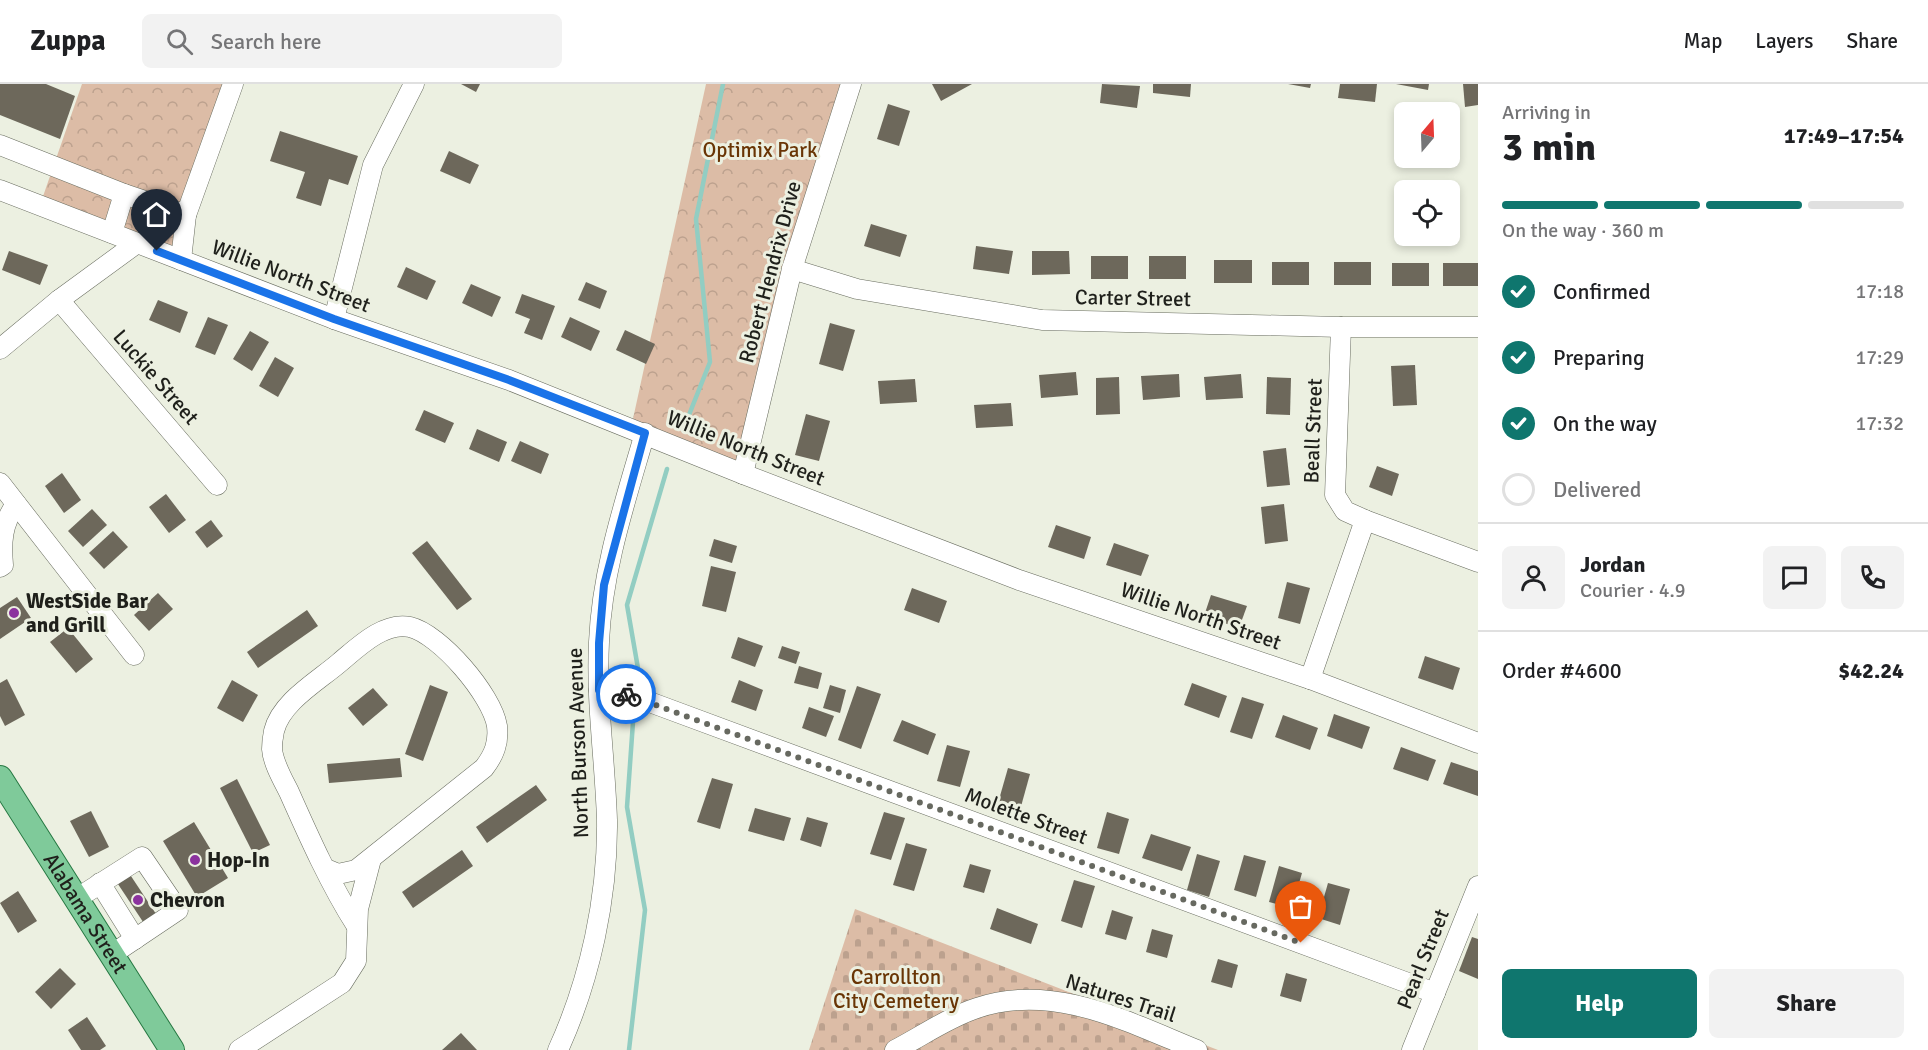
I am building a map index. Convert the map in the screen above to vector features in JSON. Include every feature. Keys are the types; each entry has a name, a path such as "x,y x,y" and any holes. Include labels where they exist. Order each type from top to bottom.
{"main road":[{"name":"Alabama Street","path":"0,778 172,1050"}],"street":[{"path":"181,260 186,215 233,84"},
{"path":"334,319 373,165 414,84"},
{"name":"Robert Hendrix Drive","path":"743,474 792,269 851,84"},
{"path":"0,145 124,194 186,215"},
{"name":"Willie North Street","path":"0,190 334,319 509,380 743,474 1019,580 1310,679 1478,743"},
{"path":"112,233 124,194"},
{"path":"0,349 59,300 137,243"},
{"name":"Carter Street","path":"792,269 857,289 1042,320 1341,327 1478,327"},
{"name":"Luckie Street","path":"59,300 217,484"},
{"name":"Beall Street","path":"1341,327 1335,495 1345,511 1478,562"},
{"name":"North Burson Avenue","path":"558,1050 587,967 604,872 607,822 599,690 599,643 604,585 645,433"},
{"path":"0,483 134,655"},
{"path":"0,567 3,565 2,536 8,515 16,504"},
{"path":"1310,679 1365,520"},
{"path":"326,869 338,874 346,873 370,859 484,768 494,755 497,725 490,705 441,645 426,633 408,626 385,629 352,653 287,709 275,729 272,750 300,817 326,869 356,925"},
{"name":"Molette Street","path":"599,690 628,694 1435,993"},
{"path":"76,899 142,857 177,910 111,955"},
{"path":"239,1050 342,983 356,961 359,949 356,925 360,895 370,859"},
{"path":"100,883 135,939"},
{"name":"Pearl Street","path":"1412,1050 1478,889"},
{"name":"Natures Trail","path":"895,1050 976,1008 1011,999 1047,999 1076,1004 1185,1048"}],"green space":[{"path":"82,84 239,84 176,258 40,205"},
{"name":"Optimix Park","path":"706,84 851,84 743,474 631,428"},
{"name":"Carrollton City Cemetery","path":"855,909 1218,1050 809,1050"}],"building":[{"path":"0,84 46,84 75,96 60,139 0,115"},
{"path":"461,84 480,84 476,92"},
{"path":"932,84 972,84 941,101"},
{"path":"1102,84 1140,86 1137,108 1100,103"},
{"path":"1153,84 1191,84 1190,97 1153,93"},
{"path":"1288,84 1311,84 1310,88"},
{"path":"1340,84 1377,84 1375,102 1338,98"},
{"path":"1396,84 1429,84 1428,90"},
{"path":"1463,84 1478,84 1478,105 1465,107"},
{"path":"888,104 910,111 899,146 877,139"},
{"path":"280,131 358,156 348,185 329,179 321,206 296,198 305,172 270,161"},
{"path":"449,151 479,165 470,184 440,171"},
{"path":"871,224 907,235 900,257 864,246"},
{"path":"976,246 1013,251 1009,274 973,269"},
{"path":"9,251 48,265 40,285 2,270"},
{"path":"1032,251 1069,251 1070,274 1032,275"},
{"path":"1091,256 1128,256 1128,279 1091,279"},
{"path":"1149,256 1186,256 1186,279 1149,279"},
{"path":"1214,260 1252,260 1252,283 1214,283"},
{"path":"1272,262 1309,262 1309,285 1272,285"},
{"path":"1334,262 1371,262 1371,285 1334,285"},
{"path":"1392,263 1429,263 1429,286 1392,286"},
{"path":"1443,263 1478,263 1478,286 1443,286"},
{"path":"406,267 436,281 427,300 397,287"},
{"path":"586,282 607,291 600,309 578,300"},
{"path":"471,284 501,297 492,317 462,303"},
{"path":"522,294 555,306 542,340 524,333 530,319 515,313"},
{"path":"158,300 188,312 180,333 149,320"},
{"path":"208,317 228,325 215,355 195,347"},
{"path":"570,317 600,331 591,351 561,337"},
{"path":"830,323 855,330 843,371 819,364"},
{"path":"625,330 655,344 646,364 616,350"},
{"path":"250,331 269,342 252,371 233,359"},
{"path":"275,357 294,368 278,397 259,386"},
{"path":"1415,365 1417,405 1393,406 1391,366"},
{"path":"1076,372 1078,395 1041,398 1039,375"},
{"path":"1179,374 1180,397 1143,400 1141,376"},
{"path":"1241,374 1243,398 1206,400 1204,377"},
{"path":"1119,377 1120,414 1096,415 1096,378"},
{"path":"1267,377 1291,378 1290,415 1266,414"},
{"path":"915,379 917,402 880,404 878,381"},
{"path":"1011,403 1013,426 976,428 974,405"},
{"path":"424,410 454,423 445,443 415,430"},
{"path":"806,414 830,421 819,461 795,455"},
{"path":"477,429 507,442 499,462 469,449"},
{"path":"520,441 549,454 541,474 511,461"},
{"path":"1286,448 1290,485 1267,487 1263,451"},
{"path":"1377,466 1399,474 1392,496 1369,487"},
{"path":"62,473 81,500 64,513 45,486"},
{"path":"166,494 186,520 169,533 149,507"},
{"path":"1284,504 1288,541 1265,544 1261,507"},
{"path":"92,509 107,525 83,547 68,531"},
{"path":"211,520 223,536 207,548 195,532"},
{"path":"1056,525 1091,537 1084,559 1048,547"},
{"path":"113,531 128,547 104,569 89,553"},
{"path":"714,539 737,546 732,563 709,556"},
{"path":"427,541 472,599 457,610 412,553"},
{"path":"1114,543 1149,555 1141,576 1106,565"},
{"path":"711,566 736,572 726,612 702,606"},
{"path":"1287,582 1310,588 1300,624 1278,618"},
{"path":"912,588 947,601 939,623 904,610"},
{"path":"158,593 173,609 149,631 134,615"},
{"path":"1211,595 1247,606 1239,628 1204,616"},
{"name":"WestSide Bar and Grill","path":"17,597 31,618 0,639 0,608"},
{"path":"307,610 318,626 258,668 247,652"},
{"path":"68,628 93,659 76,673 50,642"},
{"path":"738,637 763,646 755,667 731,658"},
{"path":"782,646 800,652 796,664 778,658"},
{"path":"1425,656 1460,668 1453,690 1418,678"},
{"path":"799,666 822,673 818,689 794,683"},
{"path":"7,679 25,715 5,726 0,716 0,683"},
{"path":"232,680 258,695 243,722 217,708"},
{"path":"739,680 763,690 756,711 731,702"},
{"path":"1192,683 1227,696 1219,718 1184,705"},
{"path":"430,685 448,692 423,761 405,754"},
{"path":"830,685 846,690 840,713 823,708"},
{"path":"857,686 881,694 861,749 838,740"},
{"path":"373,688 388,705 363,726 348,708"},
{"path":"1242,697 1264,704 1252,739 1230,732"},
{"path":"809,707 834,716 826,737 802,728"},
{"path":"1334,714 1370,727 1362,749 1327,736"},
{"path":"1283,715 1318,728 1310,750 1275,737"},
{"path":"902,720 936,734 928,755 893,741"},
{"path":"947,745 970,751 960,787 937,781"},
{"path":"1401,747 1436,760 1428,781 1393,769"},
{"path":"400,758 402,777 329,783 327,764"},
{"path":"1451,762 1478,771 1478,796 1443,784"},
{"path":"1008,768 1030,774 1020,810 998,803"},
{"path":"712,778 733,784 720,829 697,822"},
{"path":"237,779 270,845 253,853 220,788"},
{"path":"536,785 547,800 487,843 476,827"},
{"path":"755,808 791,818 784,841 748,831"},
{"path":"91,811 109,847 89,857 70,821"},
{"path":"884,812 905,818 891,860 870,854"},
{"path":"1107,812 1129,819 1119,854 1097,848"},
{"path":"807,817 828,823 821,847 800,840"},
{"name":"Hop-In","path":"194,822 228,878 197,897 163,841"},
{"path":"1151,834 1191,847 1182,871 1142,858"},
{"path":"906,843 927,849 914,891 893,885"},
{"path":"462,850 473,866 413,908 402,892"},
{"path":"1197,854 1220,861 1209,897 1187,890"},
{"path":"1244,855 1266,861 1256,897 1234,890"},
{"path":"970,864 991,870 984,893 963,887"},
{"path":"1279,866 1302,873 1292,908 1269,902"},
{"name":"Chevron","path":"125,867 164,926 151,934 112,875"},
{"path":"1074,880 1095,886 1082,928 1061,921"},
{"path":"1328,883 1350,889 1340,925 1318,918"},
{"path":"18,891 37,921 18,933 0,903"},
{"path":"997,908 1038,924 1031,944 990,929"},
{"path":"1112,910 1133,917 1126,940 1105,934"},
{"path":"1152,929 1173,935 1167,958 1146,952"},
{"path":"1472,937 1478,939 1478,979 1459,971"},
{"path":"1218,959 1238,965 1232,988 1211,982"},
{"path":"60,968 76,984 51,1009 35,992"},
{"path":"1286,973 1307,979 1301,1002 1280,996"},
{"path":"87,1017 106,1046 100,1050 81,1050 68,1030"},
{"path":"461,1033 477,1050 442,1050"}],"waterway":[{"path":"683,430 710,362 696,219 723,84"},
{"path":"640,680 627,605 667,469"},
{"path":"629,1050 645,910 627,807 633,722"}],"way so far":[{"path":"626,694 1301,943"}],"place":[{"name":"WestSide Bar and Grill","path":"14,613"},
{"name":"Hop-In","path":"195,860"},
{"name":"Chevron","path":"138,900"}],"route":[{"path":"157,251 334,319 509,380 645,433 604,585 599,643 599,690 626,694"}]}
